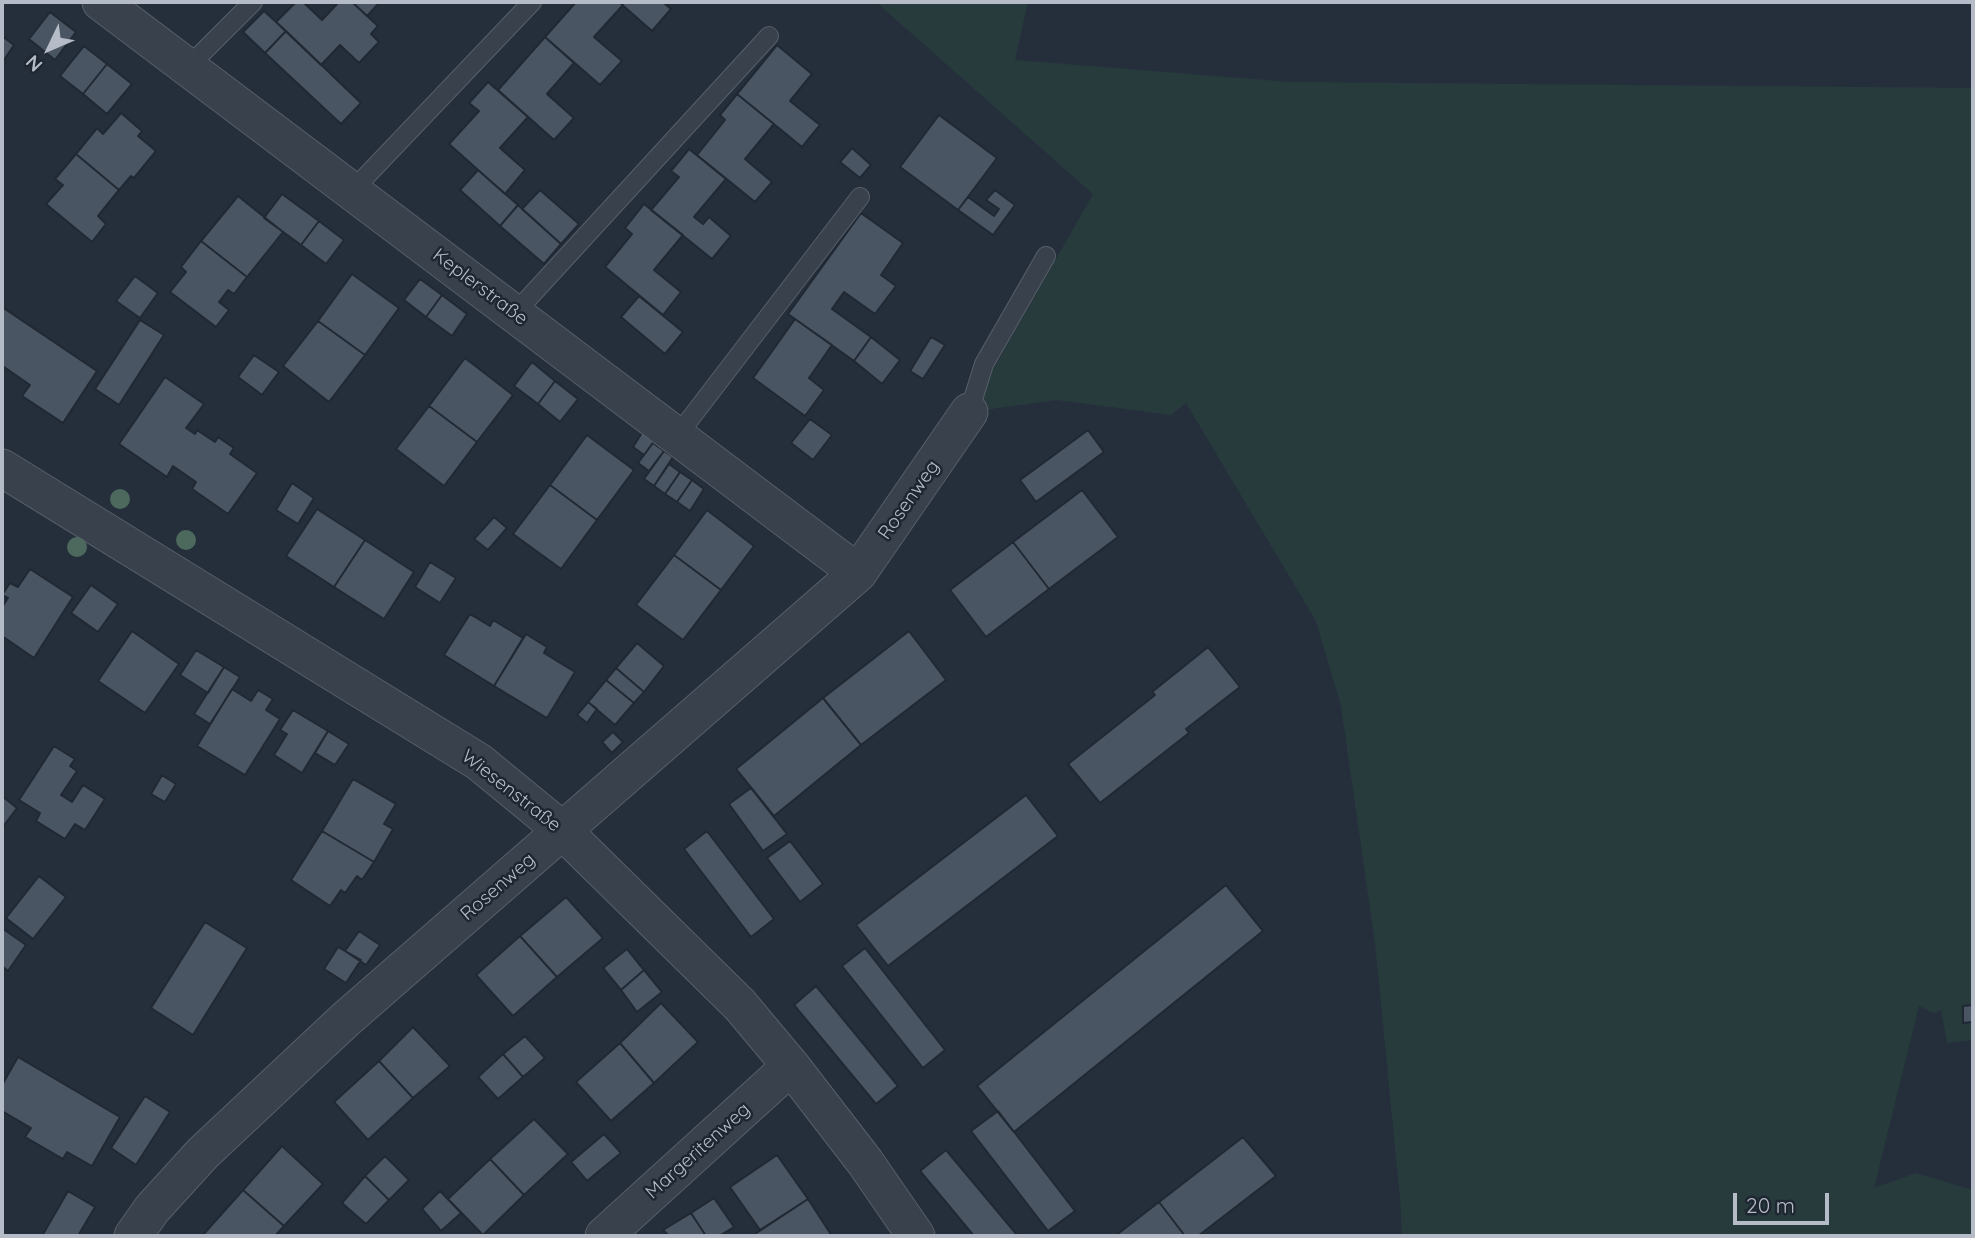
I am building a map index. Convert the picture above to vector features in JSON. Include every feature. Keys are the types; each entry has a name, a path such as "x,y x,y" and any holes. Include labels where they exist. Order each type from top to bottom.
{"street":[{"name":"Keplerstraße","path":"101,2 858,573"},
{"name":"Rosenweg","path":"133,1236 152,1209 203,1153 346,1019 858,573 969,412"},
{"name":"Wiesenstraße","path":"2,467 479,762 563,831 740,1005 865,1162 916,1236"},
{"name":"Margeritenweg","path":"604,1236 791,1066"}],"lane":[{"path":"188,67 253,2"},
{"path":"352,191 532,2"},
{"path":"514,314 769,36"},
{"path":"677,436 860,197"},
{"path":"969,412 984,364 1046,256"}],"green space":[{"path":"876,2 1028,2 1015,60 1290,82 1973,88 1973,1040 1947,1043 1941,1010 1934,1013 1919,1006 1874,1188 1916,1173 1973,1190 1973,1236 1402,1236 1375,943 1341,706 1316,621 1186,403 1171,415 1057,400 969,412 1093,194"}],"building":[{"path":"296,2 303,2 322,20 337,4 335,2 352,2 378,26 371,34 379,42 359,63 340,45 321,65 276,22"},
{"path":"352,2 380,2 367,16"},
{"path":"576,2 619,2 623,5 594,37 622,61 600,85 545,37"},
{"path":"619,2 663,2 671,9 652,31"},
{"path":"264,11 286,31 265,53 243,32"},
{"path":"50,12 76,32 55,60 29,39"},
{"path":"286,31 361,103 341,124 265,53"},
{"path":"2,36 14,45 2,63"},
{"path":"545,37 574,63 547,94 574,118 554,140 498,90"},
{"path":"777,45 812,74 790,101 820,125 802,147 737,94"},
{"path":"84,46 107,64 83,94 60,76"},
{"path":"107,64 132,84 107,114 83,94"},
{"path":"488,82 528,117 500,148 525,170 505,194 449,144 479,111 469,103"},
{"path":"737,94 774,124 745,159 772,182 755,202 697,155 725,120 720,115"},
{"path":"121,113 142,131 138,136 156,151 134,178 131,176 119,190 76,154 97,128 103,134"},
{"path":"939,115 997,158 958,210 900,167"},
{"path":"852,148 871,165 860,178 840,162"},
{"path":"689,149 726,179 694,217 703,224 709,217 731,236 712,259 651,210 679,177 671,171"},
{"path":"76,154 119,190 98,216 106,224 92,242 46,204 63,185 55,179"},
{"path":"478,170 518,205 500,226 460,190"},
{"path":"540,190 579,224 561,244 522,209"},
{"path":"995,190 1015,205 993,235 958,210 968,197 994,216 999,209 986,200"},
{"path":"282,194 319,221 301,245 264,218"},
{"path":"238,196 283,232 247,277 201,241"},
{"path":"644,204 683,235 654,270 681,292 663,315 605,267 632,234 625,228"},
{"path":"518,205 561,244 544,264 500,226"},
{"path":"861,213 903,243 881,275 896,286 875,314 844,292 832,309 871,337 854,361 788,314"},
{"path":"319,221 344,240 326,264 301,245"},
{"path":"201,241 247,277 234,294 228,290 219,302 229,310 216,327 170,292 186,272 181,267"},
{"path":"352,274 399,308 365,355 318,321"},
{"path":"135,276 158,293 140,318 116,301"},
{"path":"420,279 442,295 426,317 404,300"},
{"path":"442,295 467,314 452,336 426,317"},
{"path":"639,296 683,332 665,354 621,317"},
{"path":"2,307 97,371 63,423 22,396 30,385 4,367 2,370"},
{"path":"795,319 832,345 809,378 824,390 805,416 753,378"},
{"path":"140,320 164,335 119,405 95,389"},
{"path":"318,321 365,355 329,402 283,366"},
{"path":"871,337 900,360 882,384 854,361"},
{"path":"931,337 945,345 923,379 910,371"},
{"path":"254,355 279,372 262,395 238,377"},
{"path":"465,358 513,395 477,442 429,406"},
{"path":"532,362 555,381 538,404 514,386"},
{"path":"165,377 204,404 186,428 195,434 197,430 215,442 218,437 234,448 230,454 257,473 228,514 192,489 196,482 173,466 167,477 119,444"},
{"path":"555,381 578,399 560,422 538,404"},
{"path":"429,406 477,442 444,486 396,449"},
{"path":"810,419 832,435 813,460 791,443"},
{"path":"645,428 657,437 644,455 633,447"},
{"path":"1088,430 1104,452 1036,502 1020,480"},
{"path":"587,435 634,470 597,520 550,485"},
{"path":"653,443 664,451 649,471 638,463"},
{"path":"664,451 673,457 654,486 644,479"},
{"path":"669,464 680,472 665,494 654,486"},
{"path":"680,472 692,480 677,502 665,494"},
{"path":"692,480 704,489 690,511 677,502"},
{"path":"292,483 314,498 298,524 276,510"},
{"path":"550,485 597,520 561,569 513,534"},
{"path":"1082,490 1118,537 1049,589 1013,542"},
{"path":"317,509 365,540 334,587 286,556"},
{"path":"707,510 754,546 721,590 674,555"},
{"path":"494,517 507,528 488,550 474,539"},
{"path":"365,540 414,572 384,619 334,587"},
{"path":"1013,542 1049,589 986,637 950,590"},
{"path":"674,555 721,590 683,640 636,605"},
{"path":"430,562 456,578 440,603 415,587"},
{"path":"30,569 73,597 34,658 2,636 2,607 8,598 2,595 10,583 18,587"},
{"path":"91,585 118,604 98,632 71,613"},
{"path":"470,614 490,626 493,620 523,638 494,686 444,655"},
{"path":"132,631 179,664 145,713 98,681"},
{"path":"909,631 946,680 861,745 823,698"},
{"path":"526,634 547,647 544,653 575,672 547,718 494,686"},
{"path":"637,643 664,666 644,692 616,668"},
{"path":"1208,647 1240,687 1186,729 1189,733 1100,803 1068,764 1155,695 1152,692"},
{"path":"196,650 224,667 208,693 180,675"},
{"path":"224,667 240,677 210,724 194,714"},
{"path":"616,668 644,692 634,703 606,680"},
{"path":"606,680 634,703 615,725 588,702"},
{"path":"232,689 251,701 258,690 273,699 266,710 280,719 245,775 197,746"},
{"path":"823,698 861,745 774,816 736,769"},
{"path":"588,702 597,709 587,723 577,715"},
{"path":"293,710 328,731 302,773 274,755 287,734 280,730"},
{"path":"328,731 349,744 335,765 315,753"},
{"path":"613,732 623,742 612,753 602,742"},
{"path":"54,746 75,759 70,766 77,771 61,795 72,802 83,785 105,799 85,830 75,824 65,839 36,821 40,813 19,800"},
{"path":"162,775 176,784 165,802 151,794"},
{"path":"353,779 396,804 384,824 393,829 374,862 322,831"},
{"path":"751,788 787,834 763,851 729,804"},
{"path":"1026,795 1058,836 888,966 856,925"},
{"path":"2,796 17,808 2,828"},
{"path":"322,831 374,862 362,880 357,876 345,893 341,890 330,906 291,880"},
{"path":"707,831 774,919 751,937 684,849"},
{"path":"790,841 823,884 800,902 767,858"},
{"path":"39,876 66,897 33,939 6,918"},
{"path":"1226,885 1263,931 1014,1132 977,1086"},
{"path":"566,897 603,938 557,977 520,936"},
{"path":"205,922 247,948 193,1035 151,1008"},
{"path":"2,928 26,945 8,971 2,966"},
{"path":"359,931 380,945 366,965 345,951"},
{"path":"520,936 557,977 513,1016 476,975"},
{"path":"338,947 361,960 346,983 324,969"},
{"path":"865,948 945,1050 923,1068 842,966"},
{"path":"627,949 644,970 621,990 603,968"},
{"path":"644,970 662,992 637,1012 621,990"},
{"path":"816,986 898,1086 876,1104 794,1005"},
{"path":"661,1003 698,1042 654,1083 620,1043"},
{"path":"1973,1005 1973,1022 1963,1023 1963,1006"},
{"path":"413,1027 450,1066 413,1098 379,1061"},
{"path":"525,1036 545,1058 523,1077 503,1054"},
{"path":"620,1043 654,1083 611,1121 576,1082"},
{"path":"503,1054 523,1077 498,1099 478,1077"},
{"path":"18,1057 120,1117 92,1166 67,1152 63,1159 25,1137 31,1128 2,1111 2,1085"},
{"path":"379,1061 413,1098 368,1140 334,1102"},
{"path":"145,1096 170,1112 136,1165 111,1148"},
{"path":"998,1111 1075,1211 1048,1231 971,1131"},
{"path":"534,1119 568,1154 524,1195 490,1159"},
{"path":"604,1134 621,1153 587,1181 571,1162"},
{"path":"1243,1137 1276,1176 1198,1236 1185,1236 1159,1202"},
{"path":"282,1146 323,1184 284,1226 243,1190"},
{"path":"946,1150 1018,1236 974,1236 920,1171"},
{"path":"777,1155 808,1199 760,1230 730,1187"},
{"path":"385,1156 409,1180 389,1200 365,1176"},
{"path":"490,1159 524,1195 483,1235 448,1199"},
{"path":"365,1176 389,1200 366,1224 342,1203"},
{"path":"243,1190 284,1226 275,1236 202,1236"},
{"path":"68,1191 95,1207 78,1236 42,1236"},
{"path":"440,1191 461,1213 441,1231 422,1209"},
{"path":"714,1198 734,1227 719,1236 706,1236 691,1213"},
{"path":"808,1199 832,1236 756,1236 755,1234"},
{"path":"1159,1202 1185,1236 1115,1236"},
{"path":"691,1213 706,1236 669,1236 663,1230"}]}
